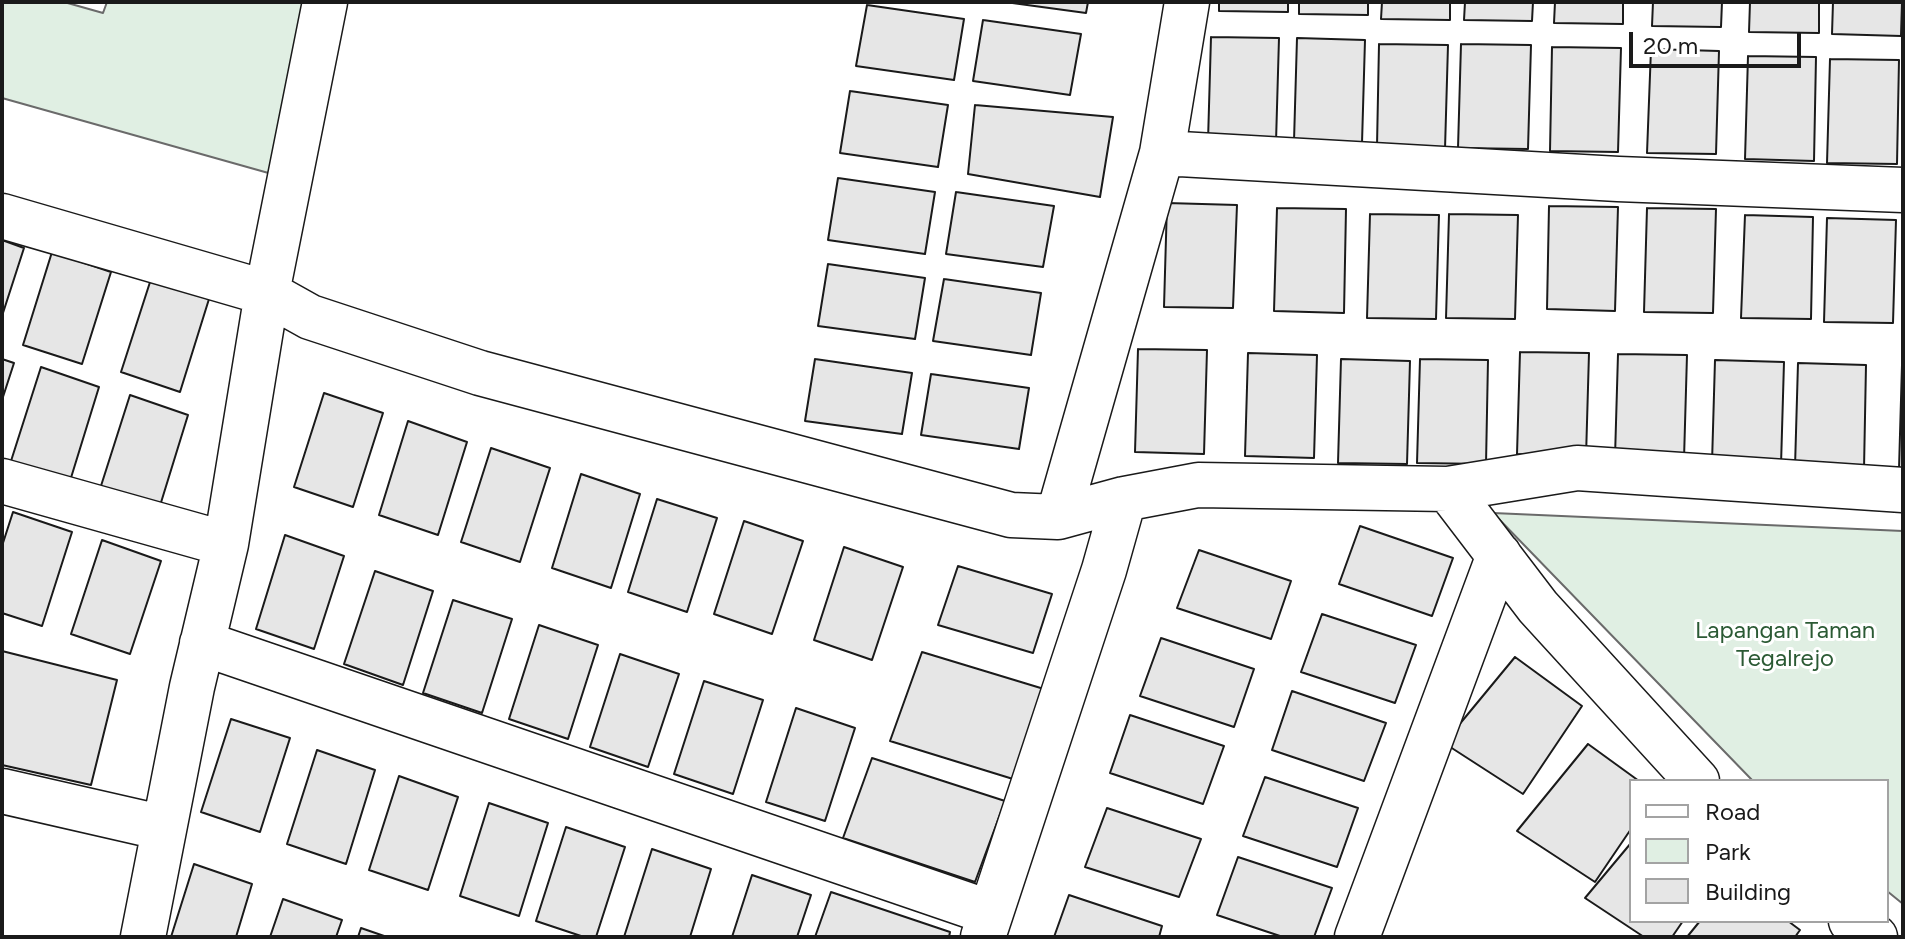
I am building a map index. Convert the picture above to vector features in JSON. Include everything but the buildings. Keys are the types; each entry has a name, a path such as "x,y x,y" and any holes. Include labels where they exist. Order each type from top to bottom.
{"street":[{"path":"143,937 202,643 226,544 267,293 325,2"},
{"path":"1058,517 1162,153 1187,2"},
{"path":"1162,153 1618,179 1903,190"},
{"path":"2,216 267,293 310,317 480,373 1011,515 1058,517 1124,499 1198,485 1448,489 1577,468 1903,490"},
{"path":"2,481 226,544"},
{"path":"1448,489 1538,607 1695,779"},
{"path":"202,643 987,925 1124,499"},
{"path":"1357,937 1499,555"},
{"path":"2,791 164,828"},
{"path":"1854,923 1875,937"}],"green space":[{"path":"2,2 64,2 103,13 107,2 306,2 272,174 2,98"},
{"name":"Lapangan Taman Tegalrejo","path":"1493,513 1903,531 1903,904 1889,893 1889,779 1751,779"}]}
